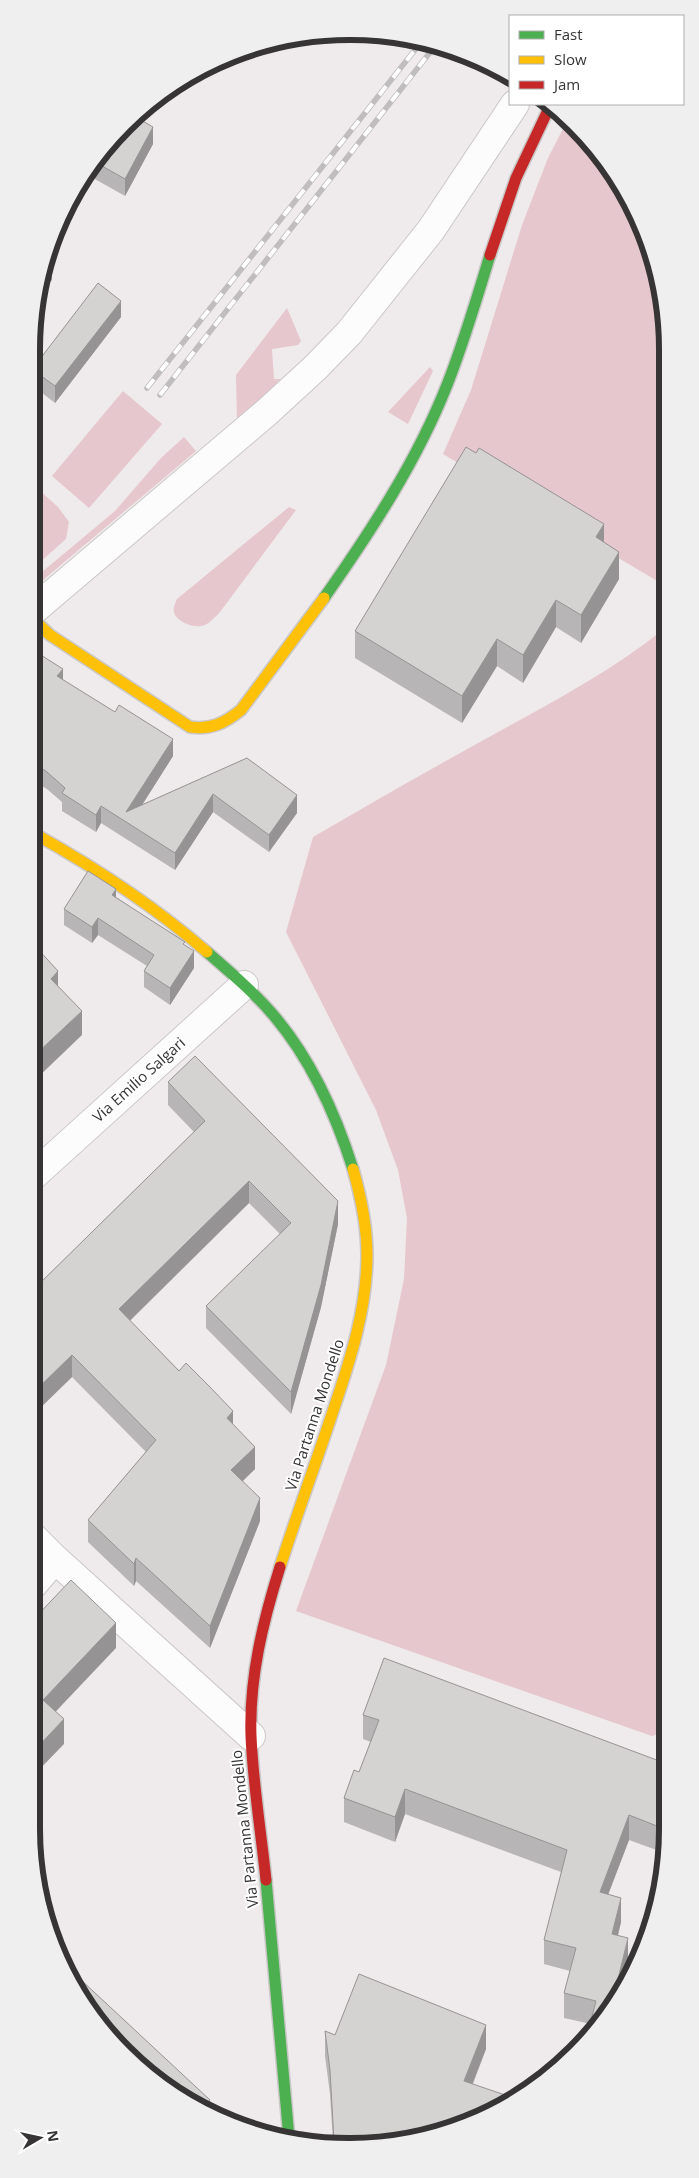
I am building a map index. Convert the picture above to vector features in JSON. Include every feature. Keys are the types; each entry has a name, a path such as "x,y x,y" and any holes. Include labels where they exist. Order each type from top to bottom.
{"street":[{"path":"40,605 267,412 342,340 431,230 514,105"},
{"path":"40,626 50,635 190,727 200,730 214,728 229,720 241,710 329,592 364,540 405,470 435,413 457,360 512,186 547,112"},
{"name":"Via Partanna Mondello","path":"40,837 109,878 179,928 244,985 281,1025 306,1062 331,1109 350,1158 363,1205 367,1256 364,1303 349,1363 264,1624 254,1671 250,1706 251,1736 275,1965 289,2132"},
{"name":"Via Emilio Salgari","path":"40,1170 244,985"},
{"path":"40,1544 251,1736"},
{"path":"40,1577 55,1559"}],"shaded area":[{"path":"564,127 595,161 618,195 643,250 648,269 656,309 659,350 659,582 443,454 471,390 522,225 548,158"},
{"path":"287,308 301,341 298,345 272,349 274,379 281,379 237,420 236,375"},
{"path":"430,367 433,371 408,424 388,412"},
{"path":"123,391 162,424 89,508 52,476"},
{"path":"184,437 196,451 40,583 40,574 115,511 161,458"},
{"path":"40,491 58,507 69,522 66,539 40,562"},
{"path":"289,507 296,510 220,612 209,623 197,626 177,618 174,607 177,599"},
{"path":"659,633 659,1734 652,1736 296,1611 386,1365 404,1279 407,1218 398,1170 376,1110 286,932 313,837 575,689"}],"building":[{"path":"142,120 153,127 125,179 101,165 117,145"},
{"path":"98,283 121,301 55,386 40,375 40,359"},
{"path":"466,447 476,453 479,448 604,524 596,537 619,552 581,615 556,600 523,655 497,639 462,696 355,631"},
{"path":"40,655 63,669 57,676 115,712 119,705 173,739 126,812 247,758 297,795 269,835 213,794 175,853 101,806 96,815 62,793 65,788 40,767"},
{"path":"88,871 116,889 112,895 185,942 183,944 194,951 170,988 144,971 154,955 98,918 92,927 64,909"},
{"path":"40,951 58,971 51,979 82,1011 40,1050"},
{"path":"195,1056 338,1201 321,1285 291,1392 206,1306 291,1223 249,1181 119,1309 179,1371 186,1363 209,1386 233,1411 227,1418 255,1447 231,1470 260,1498 210,1626 136,1558 134,1564 88,1520 156,1440 72,1355 40,1386 40,1283 205,1121 168,1082"},
{"path":"71,1580 116,1623 43,1700 64,1719 40,1744 40,1613"},
{"path":"384,1658 659,1761 659,1827 629,1815 600,1892 621,1898 612,1934 628,1938 616,1986 592,2020 596,2001 564,1993 576,1948 544,1940 567,1850 405,1789 395,1817 344,1798 354,1770 359,1772 379,1720 363,1715"},
{"path":"359,1974 486,2025 464,2081 506,2095 449,2122 410,2132 370,2137 334,2137 330,2070 325,2031 335,2035"},
{"path":"78,1977 210,2100 207,2103 195,2097 145,2061 104,2017"}],"railway":[{"path":"147,388 417,48"},
{"path":"160,395 431,51"}],"traffic: fast":[{"path":"324,598 376,521 422,441 453,369 490,255"},
{"path":"207,952 267,1008 288,1034 322,1089 353,1169"},
{"path":"266,1880 288,2132"}],"traffic: slow":[{"path":"40,626 50,635 190,727 198,728 223,722 241,710 324,598"},
{"path":"40,837 124,888 207,952"},
{"path":"280,1567 327,1430 361,1315 366,1275 367,1244 359,1190 353,1169"}],"traffic: jam":[{"path":"490,255 516,178 547,112"},
{"path":"266,1880 253,1772 251,1714 258,1650 280,1567"}]}
